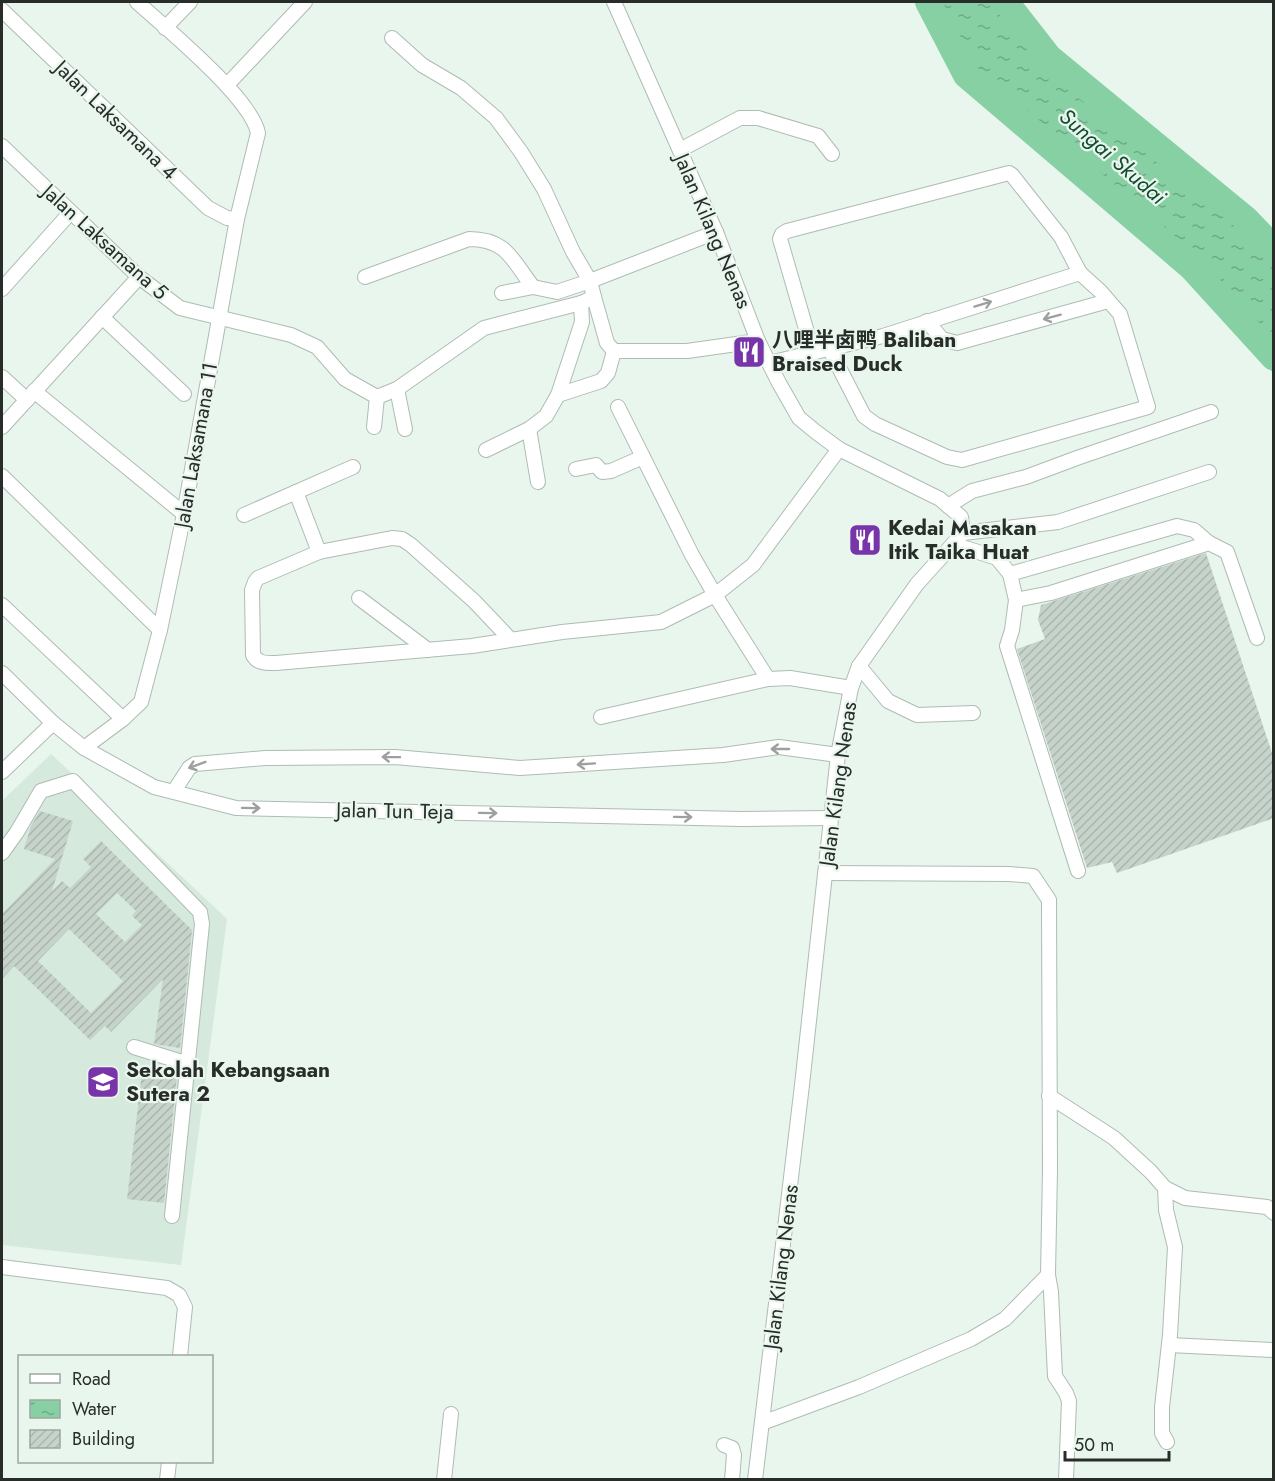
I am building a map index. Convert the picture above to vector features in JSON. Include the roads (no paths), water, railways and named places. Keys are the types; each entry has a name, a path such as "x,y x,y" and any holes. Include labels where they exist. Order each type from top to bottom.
{"street":[{"path":"137,2 227,85 304,2"},
{"path":"165,28 190,2"},
{"name":"Jalan Kilang Nenas","path":"614,2 716,232 759,341 800,418 839,449 940,499 961,517 963,533 917,584 859,666 851,688 838,755 830,818 826,873 754,1479"},
{"name":"Jalan Laksamana 4","path":"2,10 208,208 227,218 237,219"},
{"path":"392,38 422,65 461,88 495,118 521,152 544,189 573,252 590,281 582,322 558,395 546,416 529,429 486,450"},
{"name":"Jalan Laksamana 11","path":"84,748 123,719 141,702 160,630 184,514 237,219 258,133 256,123 227,85"},
{"path":"680,150 740,118 759,118 818,136 832,154"},
{"name":"Jalan Laksamana 5","path":"4,152 139,277 180,308 291,336 317,347 345,379 377,397"},
{"path":"813,353 780,239 782,234 1009,173 1061,237 1080,273 1120,314 1148,407 962,460 947,457 875,424 864,416 830,350"},
{"path":"2,289 70,213"},
{"path":"502,293 533,286 557,292 716,232"},
{"path":"365,277 470,239 485,239 501,246 533,286"},
{"path":"769,363 883,336 1080,273"},
{"path":"2,427 139,277"},
{"path":"587,300 614,351"},
{"path":"374,428 377,397 397,390 484,328 587,300"},
{"path":"927,321 942,339 957,343 1108,301"},
{"path":"102,317 184,394"},
{"path":"614,351 687,351 759,341"},
{"path":"558,395 601,381 608,373 614,351"},
{"path":"2,377 31,395 184,514"},
{"path":"397,390 405,429"},
{"path":"618,407 692,555 768,679"},
{"path":"948,506 972,491 1026,477 1211,412"},
{"path":"529,429 538,482"},
{"path":"511,640 474,601 402,539 384,538 319,552 255,582 251,597 252,651 256,660 262,663 472,646 511,640 562,632 661,622 715,595 753,565 839,449"},
{"path":"576,469 596,465 602,472 611,471 643,457"},
{"path":"244,515 353,467"},
{"path":"963,533 1058,522 1209,472"},
{"path":"2,477 160,630"},
{"path":"296,492 319,552"},
{"path":"1010,574 1177,526 1194,530 1209,543 1227,552 1257,638"},
{"path":"1016,600 1051,593 1209,543"},
{"path":"953,544 997,558 1010,574 1016,600 1012,630 1007,646 1078,871"},
{"path":"359,598 428,650"},
{"path":"2,605 123,719"},
{"path":"859,666 888,701 917,715 973,713"},
{"name":"Jalan Tun Teja","path":"2,674 53,723 84,748 154,787 236,807 742,819 830,818"},
{"path":"601,717 768,679 790,678 851,688"},
{"path":"2,772 53,723"},
{"path":"174,791 189,768 195,764 265,758 395,757 520,768 723,755 779,747 838,755"},
{"path":"2,853 41,791 74,781 200,912 202,924 172,1216"},
{"path":"826,873 1033,876 1049,900 1048,1275 1051,1292 1055,1376 1069,1401 1066,1479"},
{"path":"134,1047 188,1064"},
{"path":"1049,1096 1114,1138 1165,1188 1185,1198 1267,1208 1274,1213"},
{"path":"1165,1188 1166,1210 1175,1247 1169,1346 1162,1407 1162,1433 1167,1442"},
{"path":"2,1267 167,1288 179,1295 185,1307 180,1355"},
{"path":"762,1423 859,1387 971,1339 1005,1319 1048,1275"},
{"path":"1169,1346 1274,1350"},
{"path":"444,1479 451,1414"},
{"path":"724,1445 732,1448 734,1455 732,1479"},
{"path":"167,1479 169,1463"}],"water":[{"name":"Sungai Skudai","path":"928,2 1006,2 1049,57 1246,219 1273,248 1273,358 1191,267 966,75"}],"waterway":[{"path":"928,2 966,75 1191,267 1274,358"},
{"path":"1006,2 1049,57 1246,219 1274,248"}],"place":[{"name":"八哩半卤鸭 Baliban Braised Duck","path":"749,352"},
{"name":"Kedai Masakan Itik Taika Huat","path":"865,540"},
{"name":"Sekolah Kebangsaan Sutera 2","path":"103,1082"}]}
